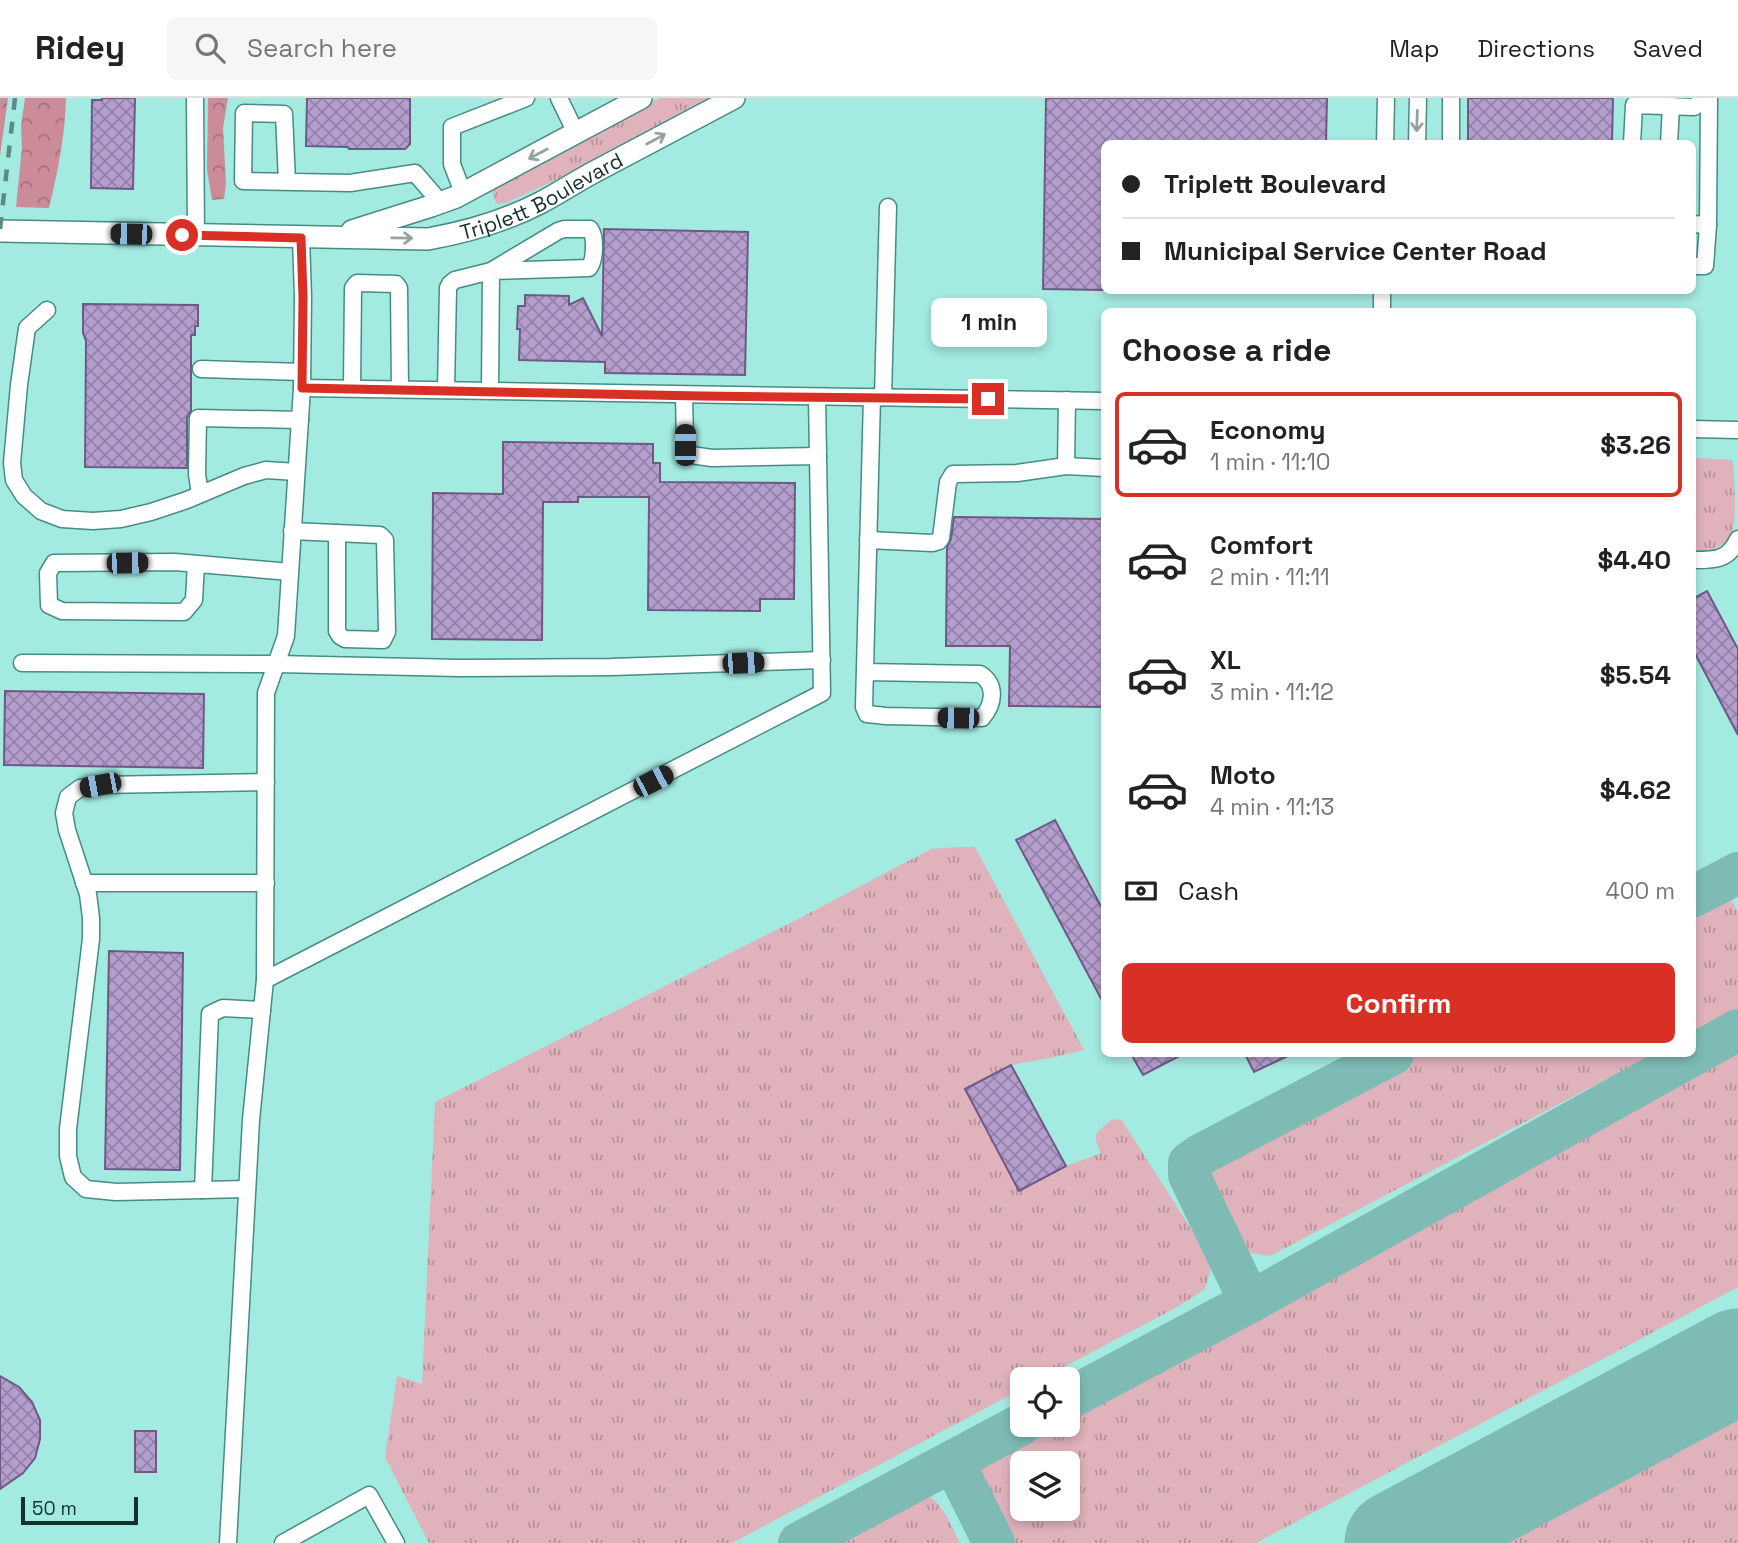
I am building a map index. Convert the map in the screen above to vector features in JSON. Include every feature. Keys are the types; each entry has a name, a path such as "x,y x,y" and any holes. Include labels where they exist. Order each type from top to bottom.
{"main road":[{"name":"Triplett Boulevard","path":"333,237 463,193 641,98"},
{"name":"Triplett Boulevard","path":"0,231 428,239 458,234 508,218 541,202 734,98"}],"street":[{"path":"195,98 196,236"},
{"path":"463,193 452,164 452,127 526,98"},
{"path":"559,98 576,133"},
{"path":"1385,140 1386,98"},
{"path":"1417,140 1418,98"},
{"path":"1451,98 1451,140"},
{"path":"1632,140 1634,105 1694,107 1708,98"},
{"path":"1696,266 1705,266 1700,225 1708,98"},
{"path":"1669,140 1671,106"},
{"path":"286,182 284,114 244,113 243,181 286,182 350,183 415,173 440,203"},
{"path":"865,671 980,674 989,679 989,710 982,718 886,716 867,714 864,707 868,540 888,207"},
{"path":"446,390 450,284 455,279 491,271 589,268 593,263 593,230 564,229 491,271"},
{"path":"228,1543 251,1120 265,980 266,693 286,636 302,380 301,238"},
{"path":"489,390 491,271"},
{"path":"352,388 353,288 357,283 396,284 399,288 400,389"},
{"path":"47,310 27,328 12,463 14,480 24,496 41,511 62,519 121,519 151,512 244,476 266,471 296,472"},
{"path":"201,369 352,388 1101,401"},
{"path":"684,395 685,445 691,455 712,458 818,456"},
{"path":"265,980 822,693 817,397"},
{"path":"1066,466 1067,400"},
{"path":"200,494 197,474 198,418 300,420"},
{"path":"1696,429 1738,430"},
{"path":"868,540 939,541 948,482 953,474 1017,473 1066,466 1101,468"},
{"path":"292,531 337,533 380,535 385,540 387,632 383,640 345,639 337,631 337,533"},
{"path":"1696,560 1718,559 1732,550 1738,539"},
{"path":"196,564 194,600 184,612 62,611 49,604 48,573 54,564 175,562 290,572"},
{"path":"22,663 460,668 611,667 822,660"},
{"path":"247,1189 116,1192 86,1189 73,1177 68,1156 68,1129 91,939 91,918 88,894 64,813 68,797 80,788 100,785 266,782"},
{"path":"84,883 266,883"},
{"path":"203,1190 210,1014 223,1009 262,1010"},
{"path":"283,1543 369,1495 396,1543"}],"green space":[{"path":"0,98 8,98 0,156"},
{"path":"25,98 66,98 61,153 49,208 16,207"},
{"path":"208,98 228,98 223,128 226,184 224,199 212,200 207,170"},
{"path":"660,98 708,98 560,178 506,203 495,202 495,184"},
{"path":"1696,458 1733,461 1733,528 1724,543 1696,553"},
{"path":"975,847 1084,1050 1011,1065 965,1089 1019,1190 1066,1166 1101,1153 1096,1141 1097,1134 1111,1120 1121,1119 1213,1263 1205,1289 1181,1305 1064,1367 1010,1367 1010,1395 732,1543 429,1543 385,1457 397,1376 422,1384 435,1102 931,849"},
{"path":"1721,892 1730,897 1738,913 1738,1009 1696,1032 1696,902"},
{"path":"1738,1047 1738,1287 1256,1543 1006,1543 975,1483 974,1470 977,1461 987,1447 1010,1435 1080,1437 1080,1398"},
{"path":"1402,1057 1648,1057 1270,1256 1252,1253 1234,1244 1202,1186 1207,1166 1225,1150"},
{"path":"1738,1410 1738,1543 1488,1543"},
{"path":"904,1491 916,1491 933,1499 946,1515 960,1543 805,1543"}],"building":[{"path":"135,98 133,189 91,188 92,100"},
{"path":"307,98 410,98 410,144 405,149 306,146"},
{"path":"1046,98 1327,98 1326,140 1101,140 1101,290 1043,289"},
{"path":"1468,98 1613,98 1612,140 1468,140"},
{"path":"604,229 748,232 745,375 605,373 605,362 519,360 518,306 525,306 525,295 569,296 569,305 583,298 602,336"},
{"path":"83,304 198,305 198,326 195,326 195,335 191,335 191,411 187,418 187,468 85,467 86,341 83,333"},
{"path":"503,442 653,444 653,463 660,463 660,482 795,483 794,599 760,599 760,611 648,610 649,497 578,497 578,502 543,502 542,640 432,639 433,493 503,494"},
{"path":"954,517 1101,519 1101,707 1009,706 1010,646 946,646 947,547"},
{"path":"1707,591 1738,649 1738,735 1696,656 1696,597"},
{"path":"5,691 204,694 203,768 4,765"},
{"path":"1055,820 1101,906 1101,998 1016,840"},
{"path":"109,951 183,953 180,1170 105,1169"},
{"path":"1133,1057 1177,1057 1143,1075"},
{"path":"1246,1057 1286,1057 1254,1072"},
{"path":"1011,1065 1066,1166 1019,1191 965,1089"},
{"path":"0,1376 19,1387 32,1402 40,1420 40,1439 35,1458 23,1473 0,1489"},
{"path":"135,1431 156,1431 156,1472 135,1472"}],"taxiway":[{"path":"1696,895 1738,873"},
{"path":"1696,1053 1738,1030"},
{"path":"1250,1302 1189,1175 1189,1163 1387,1057"},
{"path":"1080,1393 1250,1302 1690,1057"},
{"path":"799,1543 1010,1430"},
{"path":"953,1461 994,1543"}],"runway":[{"path":"1397,1543 1738,1361"}],"railway":[{"path":"0,229 15,98"}],"route":[{"path":"182,235 301,238 302,388 988,399"}]}
